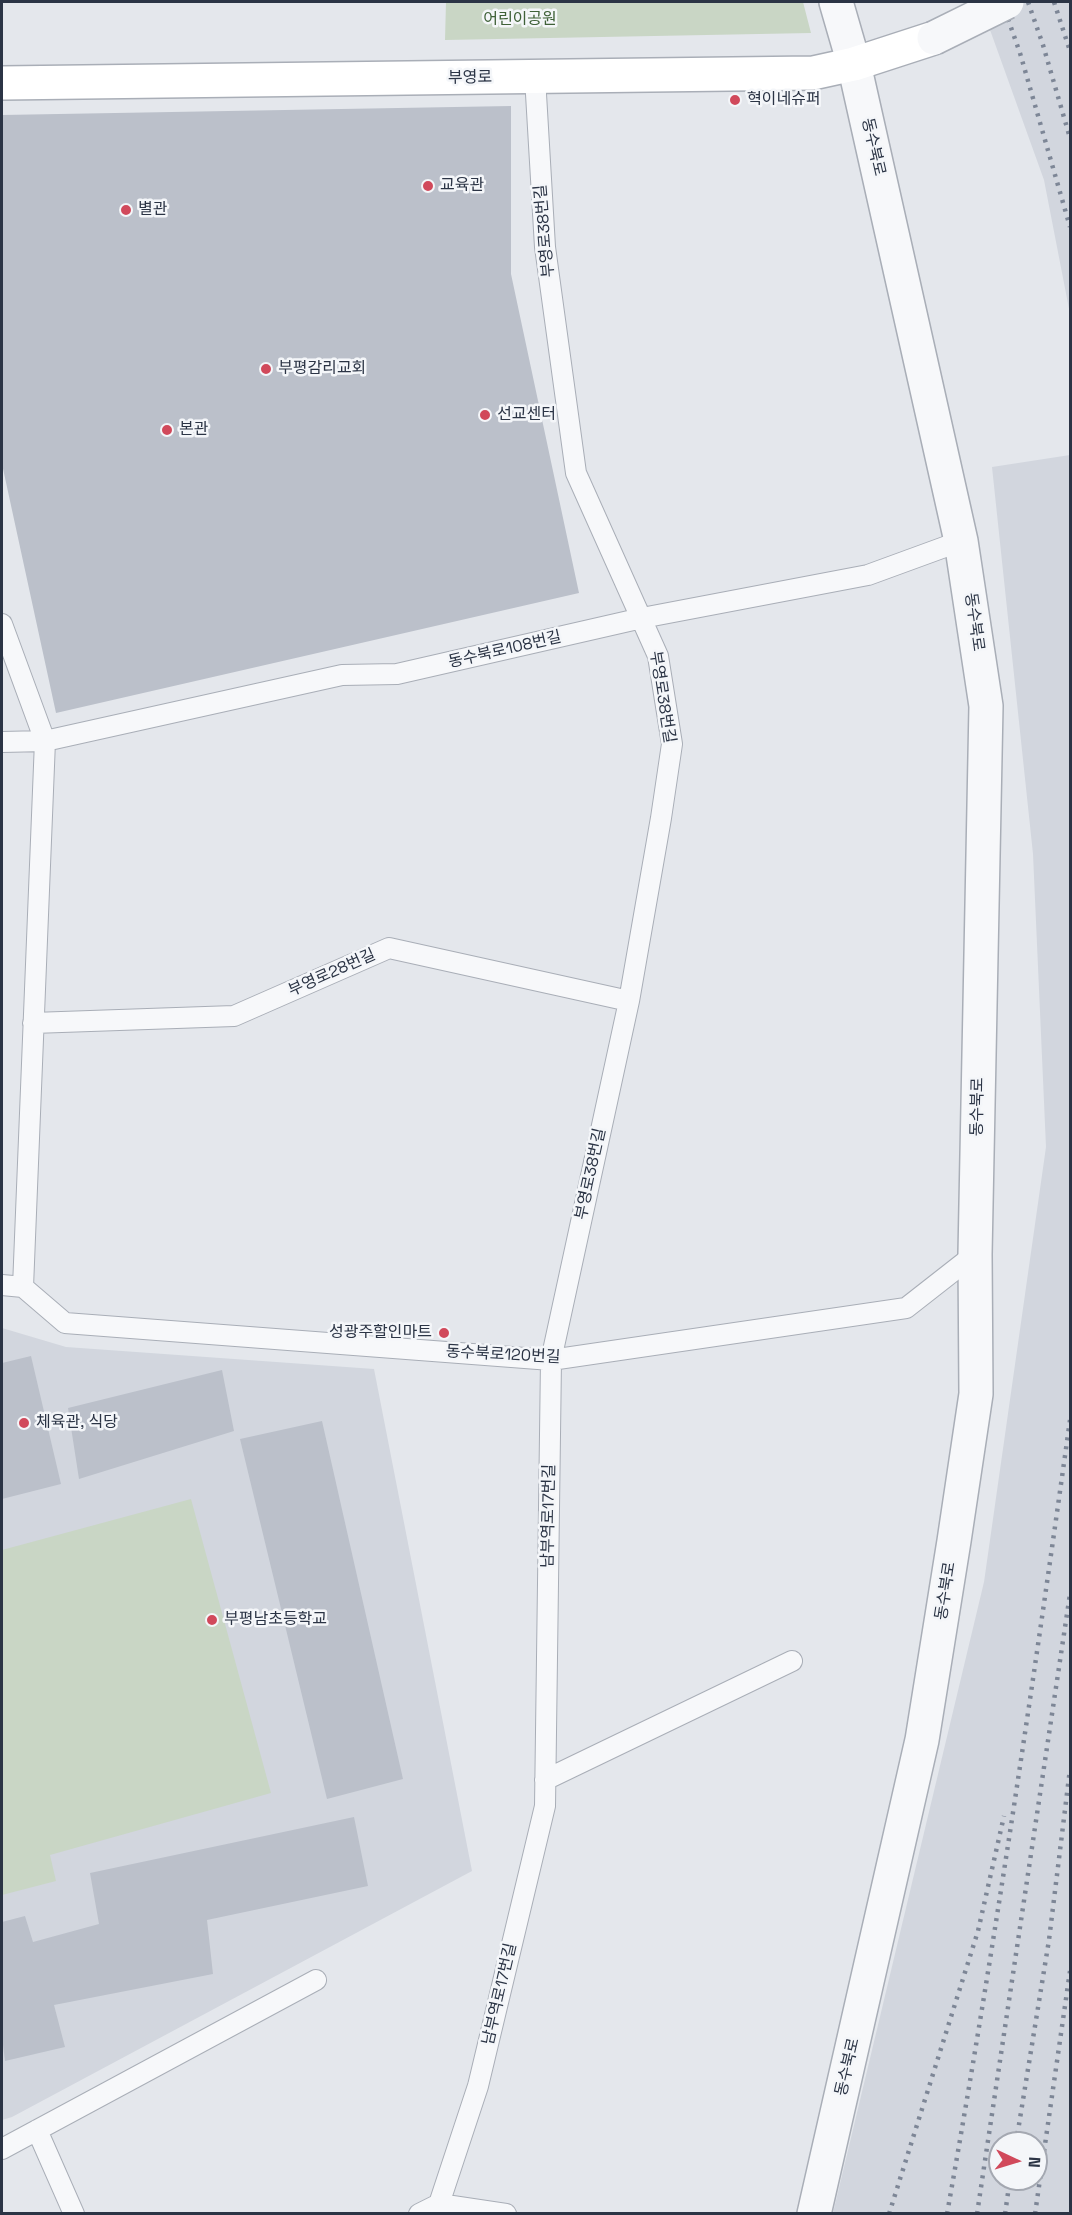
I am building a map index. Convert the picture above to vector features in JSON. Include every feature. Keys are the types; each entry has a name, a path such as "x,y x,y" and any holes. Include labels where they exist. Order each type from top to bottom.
{"main road":[{"name":"부영로","path":"2,83 813,73 854,64 934,38"}],"street":[{"name":"동수북로","path":"814,2214 921,1740 976,1394 975,1254 986,706 962,541 854,64 836,2"},
{"path":"934,38 1007,2"}],"lane":[{"name":"부영로38번길","path":"535,77 545,247 576,473 658,656 672,744 629,1001 551,1360"},
{"name":"동수북로108번길","path":"2,742 45,741 342,675 397,674 642,618 868,575 962,541"},
{"path":"2,624 45,741 23,1287 2,1285"},
{"name":"부영로28번길","path":"33,1023 234,1016 389,948 629,1001"},
{"name":"동수북로120번길","path":"23,1287 65,1323 551,1360 906,1308 975,1254"},
{"name":"남부역로17번길","path":"439,2204 478,2086 544,1806 551,1360"},
{"path":"545,1780 792,1661"},
{"path":"2,2149 316,1980"},
{"path":"37,2130 74,2214"},
{"path":"419,2214 439,2204 506,2214"}],"shaded area":[{"path":"980,2 1070,2 1070,314 1044,180"},
{"path":"1070,455 1070,2213 833,2213 984,1582 1046,1147 1033,854 992,467"},
{"name":"부평남초등학교","path":"2,1328 66,1347 374,1369 472,1871 12,2117 2,2120"}],"green space":[{"name":"어린이공원","path":"446,2 803,2 811,33 445,40"},
{"path":"191,1499 271,1793 50,1855 56,1881 2,1895 2,1550"}],"building":[{"name":"부평감리교회","path":"511,106 511,274 579,593 56,713 2,464 2,115"},
{"name":"체육관, 식당","path":"31,1356 61,1484 2,1499 2,1363"},
{"path":"222,1370 234,1431 79,1479 68,1408"},
{"path":"322,1421 403,1779 327,1799 240,1439"},
{"path":"354,1817 368,1886 207,1920 213,1974 54,2005 65,2047 5,2061 2,2037 2,1922 25,1916 33,1942 99,1924 90,1873"}],"railway":[{"path":"1002,2 1020,53 1070,227"},
{"path":"1028,2 1070,138"},
{"path":"1054,2 1070,51"},
{"path":"947,2214 1012,1817 1070,1420"},
{"path":"977,2214 1070,1594"},
{"path":"1018,2131 1049,1940 1070,1769"},
{"path":"889,2214 978,1931 1004,1816"},
{"path":"1035,2214 1070,1971"},
{"path":"1005,2214 1008,2191"}],"place":[{"name":"혁이네슈퍼","path":"735,100"},
{"name":"교육관","path":"428,186"},
{"name":"별관","path":"126,210"},
{"name":"부평감리교회","path":"266,369"},
{"name":"선교센터","path":"485,415"},
{"name":"본관","path":"167,430"},
{"name":"성광주할인마트","path":"444,1333"},
{"name":"체육관, 식당","path":"24,1423"},
{"name":"부평남초등학교","path":"212,1620"}]}
